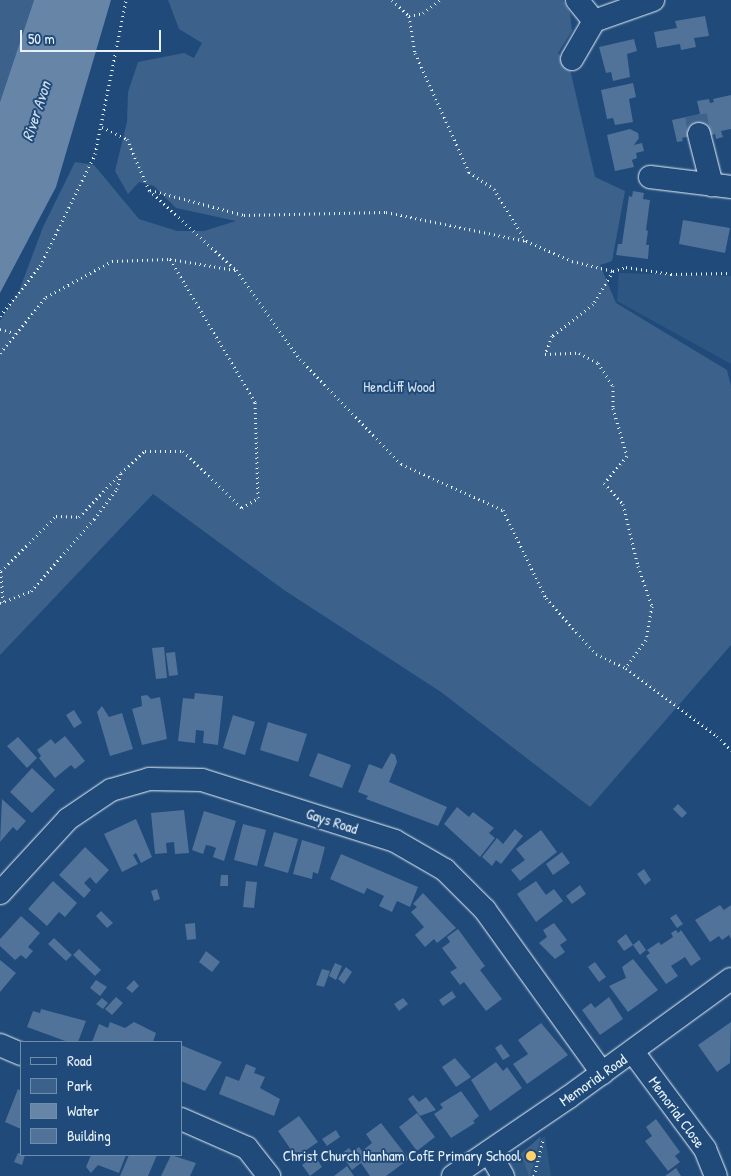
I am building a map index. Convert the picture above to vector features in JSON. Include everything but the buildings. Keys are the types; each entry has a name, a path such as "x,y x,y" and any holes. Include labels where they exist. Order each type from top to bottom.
{"street":[{"path":"577,0 594,22"},
{"path":"572,59 594,22 653,0"},
{"path":"699,134 722,186"},
{"path":"650,177 722,186"},
{"name":"Gays Road","path":"0,893 68,819 111,790 149,779 202,780 395,841 446,870 485,910 602,1073"},
{"name":"Memorial Road","path":"453,1176 633,1052 731,979"},
{"path":"0,1045 20,1054"},
{"name":"Memorial Close","path":"633,1052 705,1149 716,1176"},
{"path":"182,1119 247,1148 269,1176"},
{"path":"489,1152 503,1176"}],"path":[{"path":"0,316 40,266 95,154 102,127 126,0"},
{"path":"392,0 409,16"},
{"path":"409,16 424,13 440,0"},
{"path":"409,16 408,25 415,53 469,172 494,189 526,242"},
{"path":"102,127 127,139 149,190 236,270 300,359 401,464 503,510 546,598 596,654 626,668 717,736 731,750"},
{"path":"149,190 244,214 386,212 526,242 572,261 613,271 626,267 671,274 731,273"},
{"path":"0,353 14,333 46,297 112,261 170,259 236,270"},
{"path":"121,473 111,497 48,573 31,591 2,602 1,571 56,516 79,517 121,473 145,451 183,451 242,508 258,498 255,402 170,259"},
{"path":"613,271 593,304 552,336 545,354 579,353 598,362 613,386 613,408 627,456 604,483 623,504 638,566 652,606 646,640 626,668"},
{"path":"0,329 14,333"},
{"path":"534,1176 550,1110"}],"shaded area":[{"path":"619,273 731,276 731,364 617,301"},
{"name":"Christ Church Hanham CofE Primary School","path":"545,1136 551,1176 485,1176"}],"green space":[{"path":"0,0 34,0 0,102"},
{"name":"Hencliff Wood","path":"168,0 563,0 570,13 572,31 558,53 569,65 595,177 625,191 612,261 600,265 616,303 727,370 731,386 731,645 590,807 441,692 284,590 153,494 0,655 0,321 19,291 43,227 75,162 94,165 139,219 177,231 204,231 236,221 176,208 154,186 139,182 128,194 115,171 127,122 128,92 138,62 184,53 194,58 202,43 179,29"},
{"path":"541,1136 530,1176 529,1176 521,1154"}],"water":[{"name":"River Avon","path":"34,0 111,0 56,187 0,293 0,102"}],"tunnel":[{"path":"696,115 699,134"}],"place":[{"name":"Christ Church Hanham CofE Primary School","path":"531,1156"}]}
